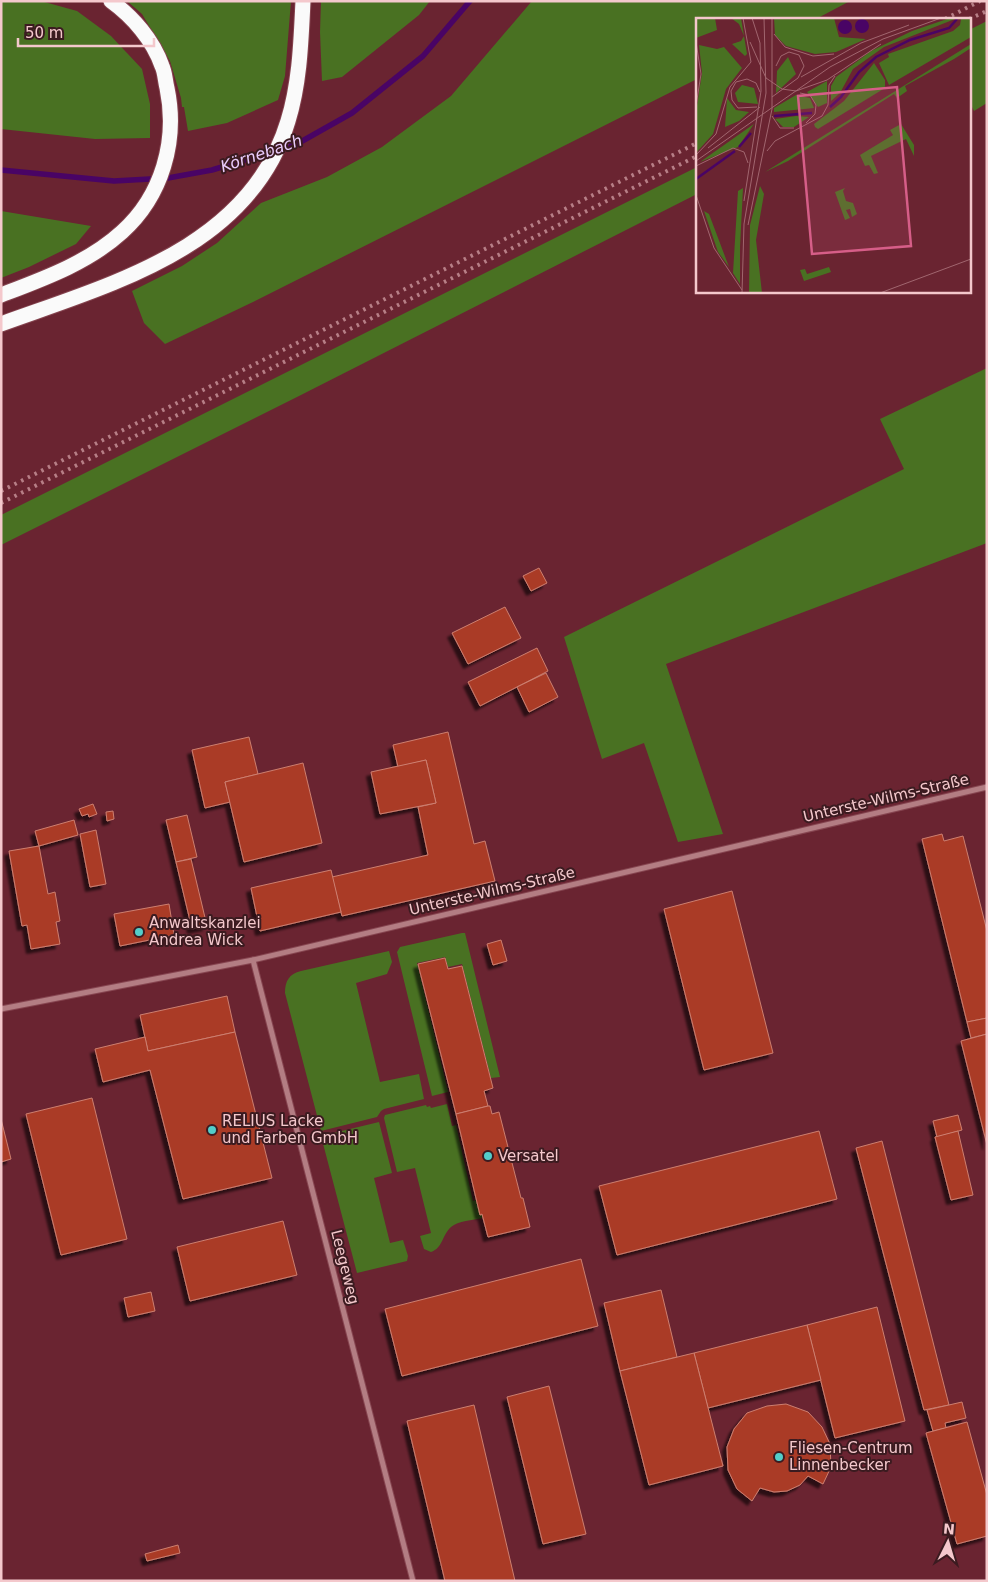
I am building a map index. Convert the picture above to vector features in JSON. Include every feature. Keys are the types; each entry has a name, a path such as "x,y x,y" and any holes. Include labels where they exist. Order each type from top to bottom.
{"highway":[{"path":"1,295 71,266 103,248 136,218 158,184 171,137 170,107 162,66 152,45 139,28 111,1"},
{"path":"1,324 132,276 166,259 223,220 242,202 263,175 280,145 288,121 295,92 301,42 303,1"}],"street":[{"name":"Unterste-Wilms-Straße","path":"1,1009 253,960 987,787"},
{"name":"Leegeweg","path":"253,960 412,1581"}],"green space":[{"path":"1,1 41,1 77,11 111,36 142,69 150,104 150,138 95,139 1,129"},
{"path":"127,1 291,1 285,76 278,100 227,123 188,131 184,107 182,107 170,61 142,14"},
{"path":"321,1 430,1 419,15 342,77 322,81"},
{"path":"532,1 850,1 818,18 696,18 696,80 253,302 165,344 144,323 132,291 182,266 217,243 261,203 327,177 382,147 451,96"},
{"path":"987,21 987,103 974,111 970,103 970,30"},
{"path":"696,168 696,195 1,545 1,515"},
{"path":"1,211 91,226 76,244 29,267 1,278"},
{"path":"987,368 987,543 666,664 723,834 678,842 644,743 602,759 564,637 904,469 880,419"},
{"path":"465,933 500,1077 491,1078 462,964 448,967 445,957 417,963 448,1092 432,1096 397,952 400,947"},
{"path":"389,951 392,962 387,974 356,983 380,1082 419,1074 424,1099 384,1109 377,1117 321,1131 285,993 287,982 293,974 301,971"},
{"path":"447,1104 452,1126 456,1125 473,1201 476,1200 482,1218 462,1222 451,1227 438,1248 431,1252 424,1249 420,1236 431,1233 415,1168 397,1172 384,1118 385,1115 426,1105 431,1108"},
{"path":"379,1122 392,1173 374,1178 390,1243 403,1240 408,1256 407,1261 357,1273 321,1136"}],"building":[{"path":"539,568 547,583 531,591 523,576"},
{"path":"505,607 521,638 468,664 452,633"},
{"path":"537,648 548,671 480,706 468,682"},
{"path":"546,673 558,697 529,712 517,687"},
{"path":"448,732 474,844 485,841 495,881 342,916 332,877 428,855 418,807 436,803 426,760 398,767 393,745"},
{"path":"249,737 258,774 225,782 230,802 205,808 192,750"},
{"path":"426,760 436,803 380,814 371,772"},
{"path":"303,763 322,843 244,862 225,782"},
{"path":"93,804 97,814 89,817 88,814 82,816 79,809"},
{"path":"113,811 114,819 107,821 106,812"},
{"path":"187,815 197,857 176,862 166,820"},
{"path":"74,820 78,835 39,846 35,831"},
{"path":"96,830 106,884 90,887 80,834"},
{"path":"942,834 944,841 963,836 987,931 987,1018 967,1022 922,839"},
{"path":"39,846 48,894 55,892 60,921 56,922 60,944 31,949 27,925 22,926 9,851"},
{"path":"191,859 207,926 192,929 176,862"},
{"path":"331,870 341,912 260,931 251,888"},
{"path":"732,891 773,1053 704,1070 664,909"},
{"path":"169,904 174,935 120,946 114,914"},
{"path":"501,940 507,961 493,965 487,944"},
{"path":"445,958 448,969 462,966 493,1088 484,1091 488,1106 456,1114 418,964"},
{"path":"227,996 235,1032 148,1051 140,1015"},
{"path":"987,1018 987,1034 971,1038 967,1022"},
{"name":"RELIUS Lacke und Farben GmbH","path":"235,1032 272,1178 183,1199 150,1070 103,1082 95,1049 145,1037 148,1051"},
{"path":"987,1034 987,1145 961,1041"},
{"path":"92,1098 127,1239 61,1255 26,1114"},
{"name":"Versatel","path":"490,1106 492,1114 499,1112 530,1227 488,1237 482,1214 480,1215 456,1114"},
{"path":"958,1115 962,1130 937,1137 933,1121"},
{"path":"1,1119 11,1159 1,1162"},
{"path":"819,1131 837,1199 617,1255 599,1186"},
{"path":"958,1131 973,1195 951,1200 935,1137"},
{"path":"882,1141 949,1405 924,1410 856,1148"},
{"path":"283,1221 297,1275 190,1301 177,1247"},
{"path":"581,1259 598,1326 402,1376 385,1309"},
{"path":"661,1290 677,1357 620,1371 604,1303"},
{"path":"151,1292 155,1311 128,1317 124,1298"},
{"path":"877,1307 905,1421 835,1438 807,1325"},
{"path":"807,1325 821,1380 708,1408 694,1353"},
{"path":"694,1353 723,1466 649,1485 620,1371"},
{"path":"549,1386 586,1534 543,1544 507,1397"},
{"path":"962,1402 966,1418 945,1423 946,1428 933,1431 927,1410"},
{"name":"Fliesen-Centrum Linnenbecker","path":"786,1404 808,1412 822,1427 830,1444 831,1467 823,1484 808,1476 800,1485 787,1491 774,1492 760,1488 752,1501 737,1489 728,1470 727,1447 734,1429 747,1413 767,1406"},
{"path":"474,1405 515,1581 445,1581 407,1421"},
{"path":"967,1422 987,1495 987,1536 957,1544 926,1433"},
{"path":"178,1545 180,1553 147,1561 145,1554"}],"waterway":[{"name":"Körnebach","path":"1,170 114,181 168,178 212,170 297,144 352,113 423,56 470,1"}],"railway":[{"path":"947,18 980,1"},
{"path":"970,19 987,11"},
{"path":"1,491 696,144"},
{"path":"1,503 696,156"}],"place":[{"name":"Anwaltskanzlei Andrea Wick","path":"139,932"},
{"name":"RELIUS Lacke und Farben GmbH","path":"212,1130"},
{"name":"Versatel","path":"488,1156"},
{"name":"Fliesen-Centrum Linnenbecker","path":"779,1457"}]}
